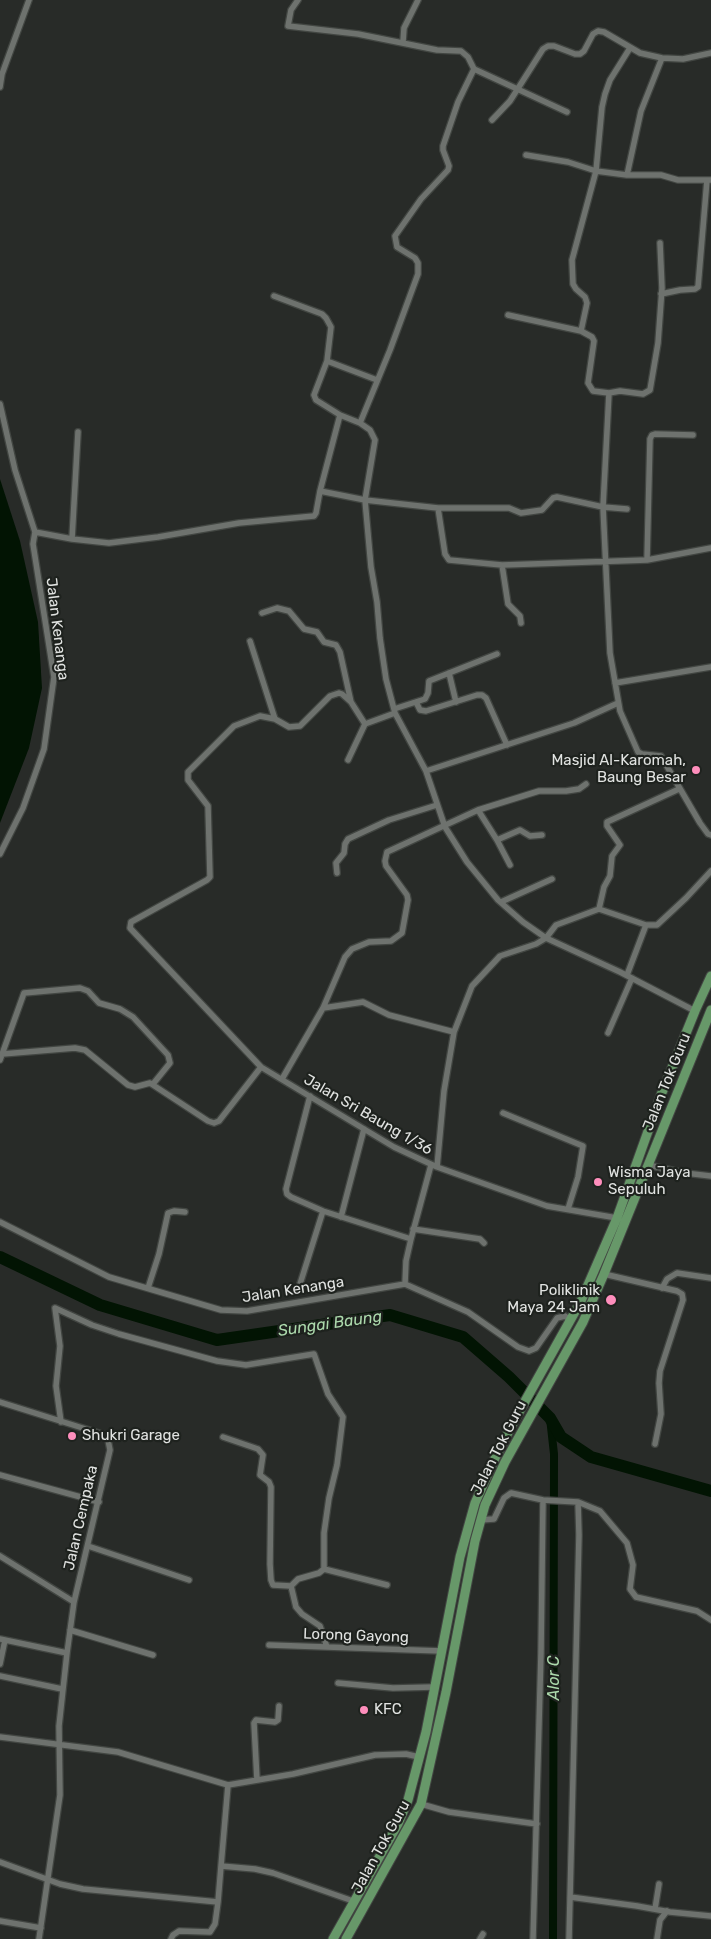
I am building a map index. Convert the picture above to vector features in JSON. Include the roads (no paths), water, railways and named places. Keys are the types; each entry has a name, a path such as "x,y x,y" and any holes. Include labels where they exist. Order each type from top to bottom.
{"main road":[{"name":"Jalan Tok Guru","path":"333,1939 398,1824 408,1800 414,1780 468,1525 485,1480 514,1421 571,1321 617,1218 661,1095 711,976"},
{"name":"Jalan Tok Guru","path":"346,1939 421,1804 446,1692 480,1520 494,1484 556,1372 604,1274 696,1045 708,1027 711,1010"},
{"path":"684,1040 696,1045"},
{"path":"414,1780 426,1781"}],"street":[{"path":"0,87 2,74 29,0"},
{"path":"298,0 291,10 288,26 358,34 437,50 462,52 468,57 474,70 567,112"},
{"path":"403,42 404,28 418,0"},
{"path":"492,120 510,101 543,49 548,46 580,54 584,51 593,34 598,31 604,32 640,54 683,59 711,53"},
{"path":"581,331 587,303 584,296 573,284 572,260 596,171 605,94 610,80 630,48"},
{"path":"627,175 641,111 662,58"},
{"path":"360,423 419,268 415,258 396,247 395,236 421,200 448,170 443,148 458,102 474,70"},
{"path":"526,155 568,162 596,171 627,175 655,174 678,180 709,180 698,287 661,294"},
{"path":"508,315 581,331 592,337 594,341 588,382 590,387 597,392 609,393 620,391 643,394 650,390 658,343 661,294 660,243"},
{"path":"274,296 325,316 331,327 327,361 314,392 314,398 340,416 360,423 370,430 375,440 365,500 371,567 386,679 394,711 426,771 445,827 467,862 501,902 524,922 546,938 695,1011"},
{"path":"327,361 377,380"},
{"path":"609,393 603,506 610,652 618,703 638,752 661,756 700,823 708,834 711,835"},
{"name":"Jalan Kenanga","path":"0,404 15,470 35,532 33,544 54,677 44,749 24,808 0,854"},
{"path":"35,532 109,543 240,523 314,516 318,509 320,491 340,416"},
{"path":"72,539 78,432"},
{"path":"647,560 652,435 693,435"},
{"path":"320,491 365,500 438,508 509,508 521,513 542,510 553,498 557,497 627,509"},
{"path":"438,508 445,554 447,558 452,560 502,565 647,560 711,548"},
{"path":"502,565 508,604 520,616 521,623"},
{"path":"262,612 277,608 289,611 304,629 317,632 324,642 336,645 340,652 351,702 365,724"},
{"path":"250,641 275,719 289,727 300,726 331,696 340,694 351,702"},
{"path":"348,760 365,724 427,697 429,681 497,654"},
{"path":"615,683 711,667"},
{"path":"448,673 456,702"},
{"path":"416,702 420,710 424,711 477,695 484,696 507,745"},
{"path":"426,771 574,723 618,703"},
{"name":"Jalan Sri Baung 1/36","path":"275,719 259,716 234,726 188,772 188,780 208,806 211,875 208,880 131,922 130,928 235,1041 261,1066 364,1129 434,1166 547,1206 617,1218"},
{"path":"282,1079 323,1008 345,957 352,950 369,942 391,941 402,933 408,904 407,895 386,866 385,861 388,852 478,810 539,791 566,791 579,789 586,784"},
{"path":"599,909 604,887 610,876 612,856 620,845 607,826 607,822 679,788"},
{"path":"338,873 336,863 344,854 345,844 348,840 389,820 438,805"},
{"path":"478,810 498,840 510,866"},
{"path":"498,840 517,831 522,831 530,836 542,835"},
{"path":"571,1321 565,1316 557,1318 536,1348 525,1351 468,1312 405,1284 406,1261 413,1229 434,1166 454,1032 472,986 499,956 536,944 546,938 556,925 599,909 646,925 657,925 711,871"},
{"path":"501,902 552,880"},
{"path":"608,1033 646,925"},
{"path":"153,1084 170,1063 168,1056 132,1017 120,1010 99,1003 84,989 24,993 1,1057 74,1048 85,1050 128,1085 135,1087 148,1082 153,1084 208,1122 220,1121 261,1066"},
{"path":"323,1008 363,1002 389,1014 454,1032"},
{"path":"310,1096 286,1191 290,1198 323,1212 411,1239"},
{"path":"503,1113 584,1146 578,1177 568,1210"},
{"path":"341,1217 364,1129"},
{"path":"648,1165 685,1173 711,1176"},
{"path":"148,1288 160,1254 168,1213 174,1211 185,1212"},
{"path":"300,1284 323,1212"},
{"name":"Jalan Kenanga","path":"0,1222 104,1275 221,1310 236,1312 315,1301 405,1284"},
{"path":"413,1229 480,1239 484,1243"},
{"path":"662,1288 667,1280 676,1273 711,1278"},
{"path":"604,1274 682,1294 683,1300 660,1371 661,1414 655,1444"},
{"path":"0,1402 61,1422 56,1386 60,1346 55,1308 92,1325 216,1362 246,1365 314,1354 328,1394 343,1417 337,1466 328,1498 324,1534 324,1570"},
{"name":"Jalan Cempaka","path":"39,1939 60,1795 59,1743 62,1689 74,1602 110,1450 105,1435 61,1422"},
{"path":"223,1437 262,1452 260,1475 269,1482 271,1487 271,1580 276,1586 290,1586 298,1579 324,1570 387,1585"},
{"path":"0,1475 98,1502"},
{"path":"480,1520 494,1519 504,1498 510,1493 545,1500 578,1502 600,1511 627,1544 633,1565 630,1589 636,1597 697,1611 711,1620"},
{"path":"533,1939 545,1500"},
{"path":"569,1939 578,1502"},
{"path":"88,1546 189,1580"},
{"path":"0,1556 74,1602"},
{"path":"290,1586 296,1607 302,1614 320,1626 327,1647"},
{"path":"70,1630 153,1655"},
{"path":"0,1664 3,1640 67,1653"},
{"name":"Lorong Gayong","path":"269,1645 442,1651"},
{"path":"0,1676 62,1689"},
{"path":"338,1683 393,1688 434,1687"},
{"path":"257,1780 254,1723 256,1720 275,1722 278,1720 279,1706"},
{"path":"0,1737 118,1752 228,1785 293,1774 375,1755 406,1754 419,1757"},
{"path":"171,1939 179,1931 210,1932 215,1924 228,1785"},
{"path":"421,1804 450,1812 537,1824"},
{"path":"0,1862 60,1884 92,1890 218,1902"},
{"path":"221,1866 273,1873 354,1901"},
{"path":"655,1909 659,1884"},
{"path":"570,1897 711,1916"},
{"path":"657,1939 660,1920 667,1911"},
{"path":"0,1921 41,1928"}],"waterway":[{"name":"Sungai Baung","path":"0,1257 100,1305 217,1340 390,1315 463,1337 509,1377 550,1418 561,1437 591,1457 711,1491"},
{"name":"Alor C","path":"550,1418 554,1454 553,1939"}],"place":[{"name":"Masjid Al-Karomah, Baung Besar","path":"696,770"},
{"name":"Wisma Jaya Sepuluh","path":"598,1182"},
{"name":"Poliklinik Maya 24 Jam","path":"611,1300"},
{"name":"Shukri Garage","path":"72,1436"},
{"name":"KFC","path":"364,1710"}]}
